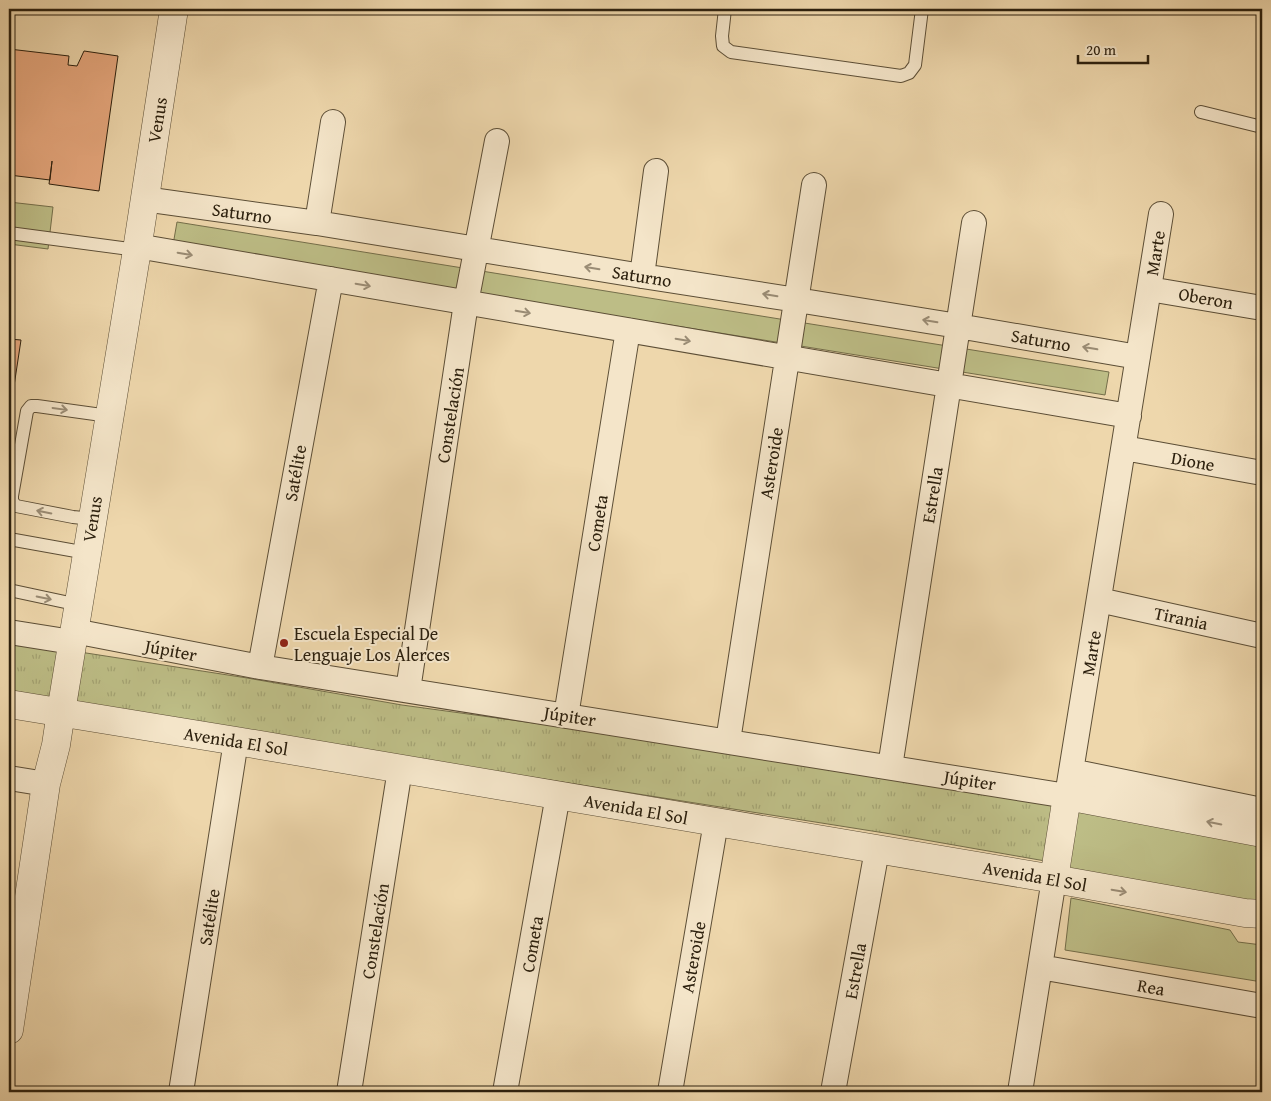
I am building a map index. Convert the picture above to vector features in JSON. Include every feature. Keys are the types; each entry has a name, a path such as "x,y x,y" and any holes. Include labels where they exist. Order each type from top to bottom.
{"street":[{"name":"Venus","path":"9,1030 15,947 46,784 56,745 174,9"},
{"path":"317,224 333,122"},
{"name":"Constelación","path":"408,690 466,302 496,141"},
{"path":"642,276 656,170"},
{"name":"Asteroide","path":"728,741 814,185"},
{"name":"Saturno","path":"144,199 317,224 797,300 1138,357"},
{"name":"Marte","path":"1020,1092 1162,214"},
{"name":"Estrella","path":"890,767 974,223"},
{"path":"137,248 331,279 1129,416"},
{"name":"Satélite","path":"260,667 331,279"},
{"name":"Oberon","path":"1149,288 1262,308"},
{"name":"Cometa","path":"566,716 628,330"},
{"name":"Dione","path":"1124,448 1262,474"},
{"name":"Tirania","path":"1099,600 1262,636"},
{"name":"Júpiter","path":"9,632 75,626 260,667 890,767 1069,783 1262,810"},
{"name":"Avenida El Sol","path":"9,704 1054,879 1245,913 1262,914"},
{"name":"Satélite","path":"181,1092 236,741"},
{"name":"Constelación","path":"350,1092 400,769"},
{"path":"9,778 46,784"},
{"path":"1069,783 1262,832"},
{"name":"Cometa","path":"505,1092 558,796"},
{"name":"Asteroide","path":"670,1092 716,822"},
{"name":"Estrella","path":"833,1092 878,850"},
{"name":"Rea","path":"1040,967 1262,1006"}],"lane":[{"path":"725,9 722,36 723,46 731,52 901,76 909,73 915,65 922,9"},
{"path":"1201,112 1262,127"},
{"path":"9,233 137,248"},
{"path":"93,519 16,506 12,501 12,496 27,411 31,406 110,416"},
{"path":"9,539 87,553"},
{"path":"9,590 75,626"}],"green space":[{"path":"9,202 53,207 48,249 9,244"},
{"path":"177,222 1109,372 1105,395 173,245"},
{"path":"9,641 247,678 402,705 563,727 1064,804 1051,862 891,834 480,769 9,691"},
{"path":"1064,804 1262,837 1262,911 1051,876"},
{"path":"1071,898 1230,930 1238,942 1262,945 1262,982 1065,950"}],"building":[{"path":"9,49 69,56 68,65 77,66 84,51 118,56 99,191 49,184 50,180 9,175"},
{"path":"9,339 21,340 9,419"}],"place":[{"name":"Escuela Especial De Lenguaje Los Alerces","path":"284,643"}]}
